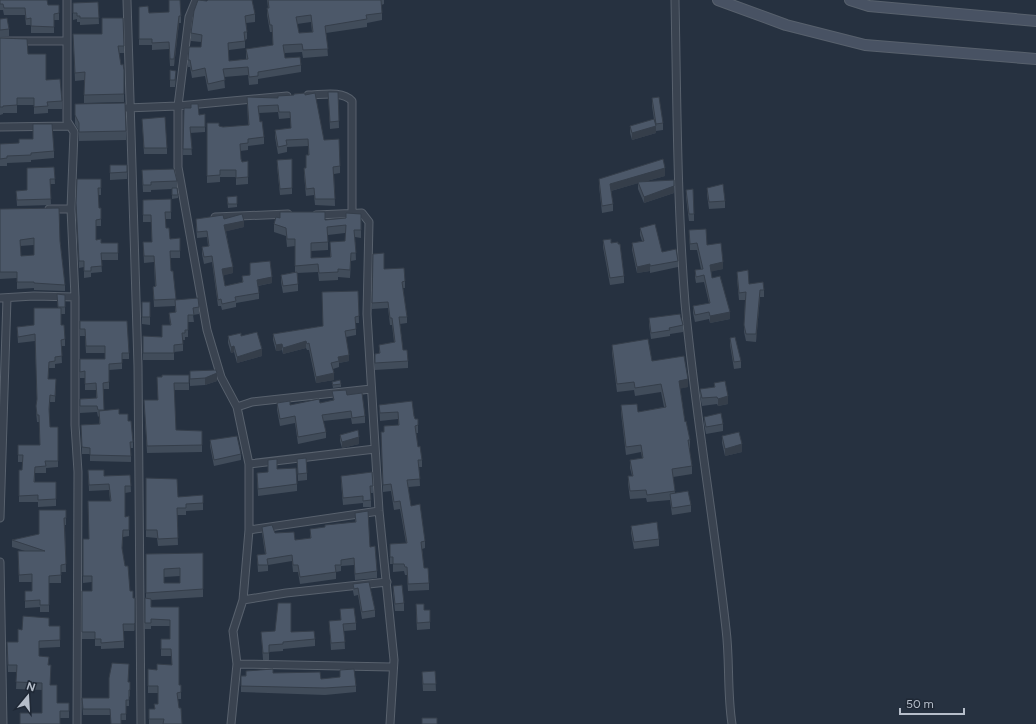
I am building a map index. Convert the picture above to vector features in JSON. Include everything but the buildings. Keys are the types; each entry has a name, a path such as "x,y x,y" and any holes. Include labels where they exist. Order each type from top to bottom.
{"main road":[{"path":"718,0 786,25 865,46 1036,59"},
{"path":"850,0 869,6 1036,21"}],"street":[{"path":"67,0 67,121 74,132 71,209 75,296 75,425 78,480 76,724"},
{"path":"127,0 138,366 141,724"},
{"path":"196,0 189,17 178,106 178,167 191,221 207,330 221,377 237,408 249,464 249,530 243,600 233,631 237,664 231,724"},
{"path":"675,0 680,222 686,304 701,442 727,632 728,703 732,724"},
{"path":"0,41 67,41"},
{"path":"115,108 178,106 338,94 350,98 352,101 352,213"},
{"path":"68,108 76,108"},
{"path":"0,127 70,126"},
{"path":"42,209 71,209"},
{"path":"304,214 362,213 368,222 367,314 371,389 379,511 394,660 392,667 390,724"},
{"path":"205,218 265,214 296,214"},
{"path":"0,518 4,298 75,296"},
{"path":"237,408 252,402 371,389"},
{"path":"249,464 375,449"},
{"path":"249,530 379,511"},
{"path":"0,562 3,724"},
{"path":"243,600 286,593 387,582"},
{"path":"237,664 392,667"}]}
